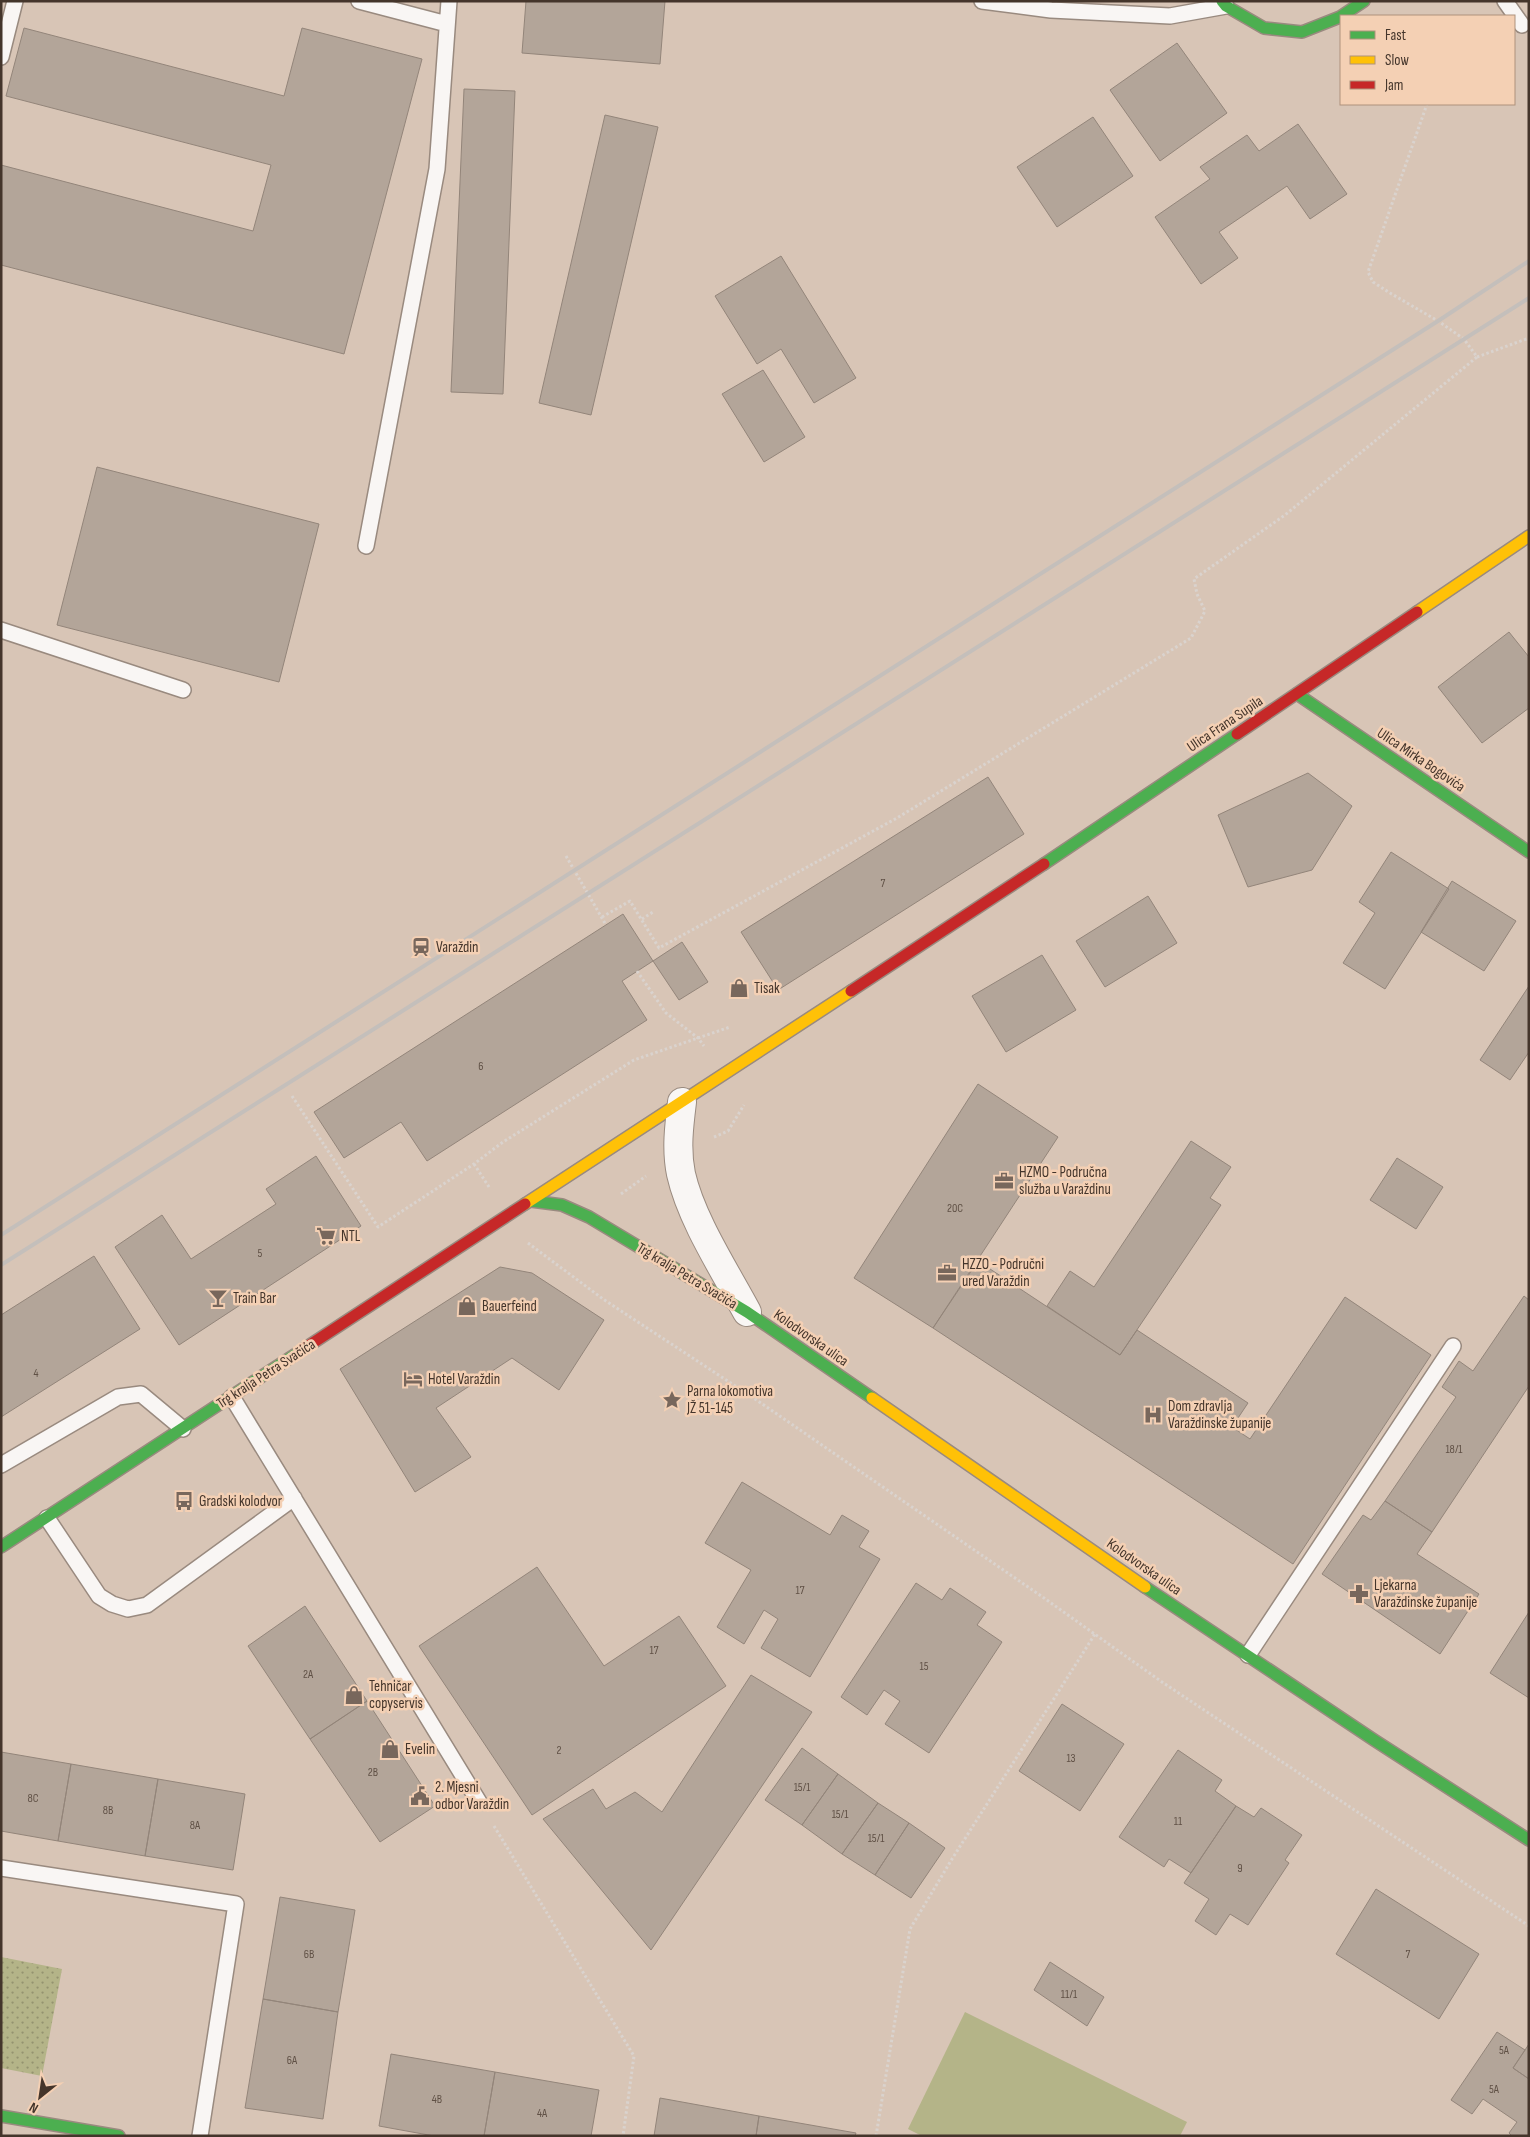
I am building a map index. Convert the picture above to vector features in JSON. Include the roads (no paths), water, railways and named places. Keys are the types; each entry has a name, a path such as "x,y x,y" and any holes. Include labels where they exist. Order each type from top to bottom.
{"main road":[{"path":"1343,15 1364,1"},
{"path":"1224,4 1264,28 1302,32 1340,17"},
{"name":"Ulica Frana Supila","path":"937,935 1529,536"},
{"name":"Ulica Mirka Bogovića","path":"1297,694 1529,852"},
{"name":"Trg kralja Petra Svačića","path":"1,1547 937,935"},
{"name":"Trg kralja Petra Svačića","path":"531,1201 562,1205 590,1217 747,1312"},
{"name":"Kolodvorska ulica","path":"747,1312 1248,1655 1374,1740 1529,1840"},
{"path":"1,2116 119,2136"}],"street":[{"name":"Trg kralja Petra Svačića","path":"682,1102 678,1126 681,1174 691,1206 747,1312"}],"lane":[{"path":"1,57 15,1"},
{"path":"359,1 447,24"},
{"path":"366,546 437,169 449,1"},
{"path":"982,1 1051,10 1170,16 1224,4"},
{"path":"1505,1 1515,15"},
{"path":"1,630 183,690"},
{"path":"1248,1655 1453,1346"},
{"path":"1,1465 118,1397 141,1394 183,1429"},
{"path":"232,1397 479,1802"},
{"path":"48,1518 99,1596 112,1604 128,1609 147,1605 294,1498"},
{"path":"1,1868 236,1904 200,2136"}],"railway":[{"path":"1,1235 1438,321 1529,261"},
{"path":"1,1265 1529,298"}],"place":[{"name":"Varaždin","path":"421,947"},
{"name":"Tisak","path":"739,988"},
{"name":"HZMO - Područna služba u Varaždinu","path":"1004,1181"},
{"name":"NTL","path":"326,1236"},
{"name":"HZZO - Područni ured Varaždin","path":"947,1273"},
{"name":"Train Bar","path":"218,1298"},
{"name":"Bauerfeind","path":"467,1306"},
{"name":"Hotel Varaždin","path":"413,1379"},
{"name":"Parna lokomotiva JŽ 51-145","path":"672,1400"},
{"name":"Dom zdravlja Varaždinske županije","path":"1153,1415"},
{"name":"Gradski kolodvor","path":"184,1501"},
{"name":"Ljekarna Varaždinske županije","path":"1359,1594"},
{"name":"Tehničar copyservis","path":"354,1695"},
{"name":"Evelin","path":"390,1749"},
{"name":"2. Mjesni odbor Varaždin","path":"420,1796"}]}
